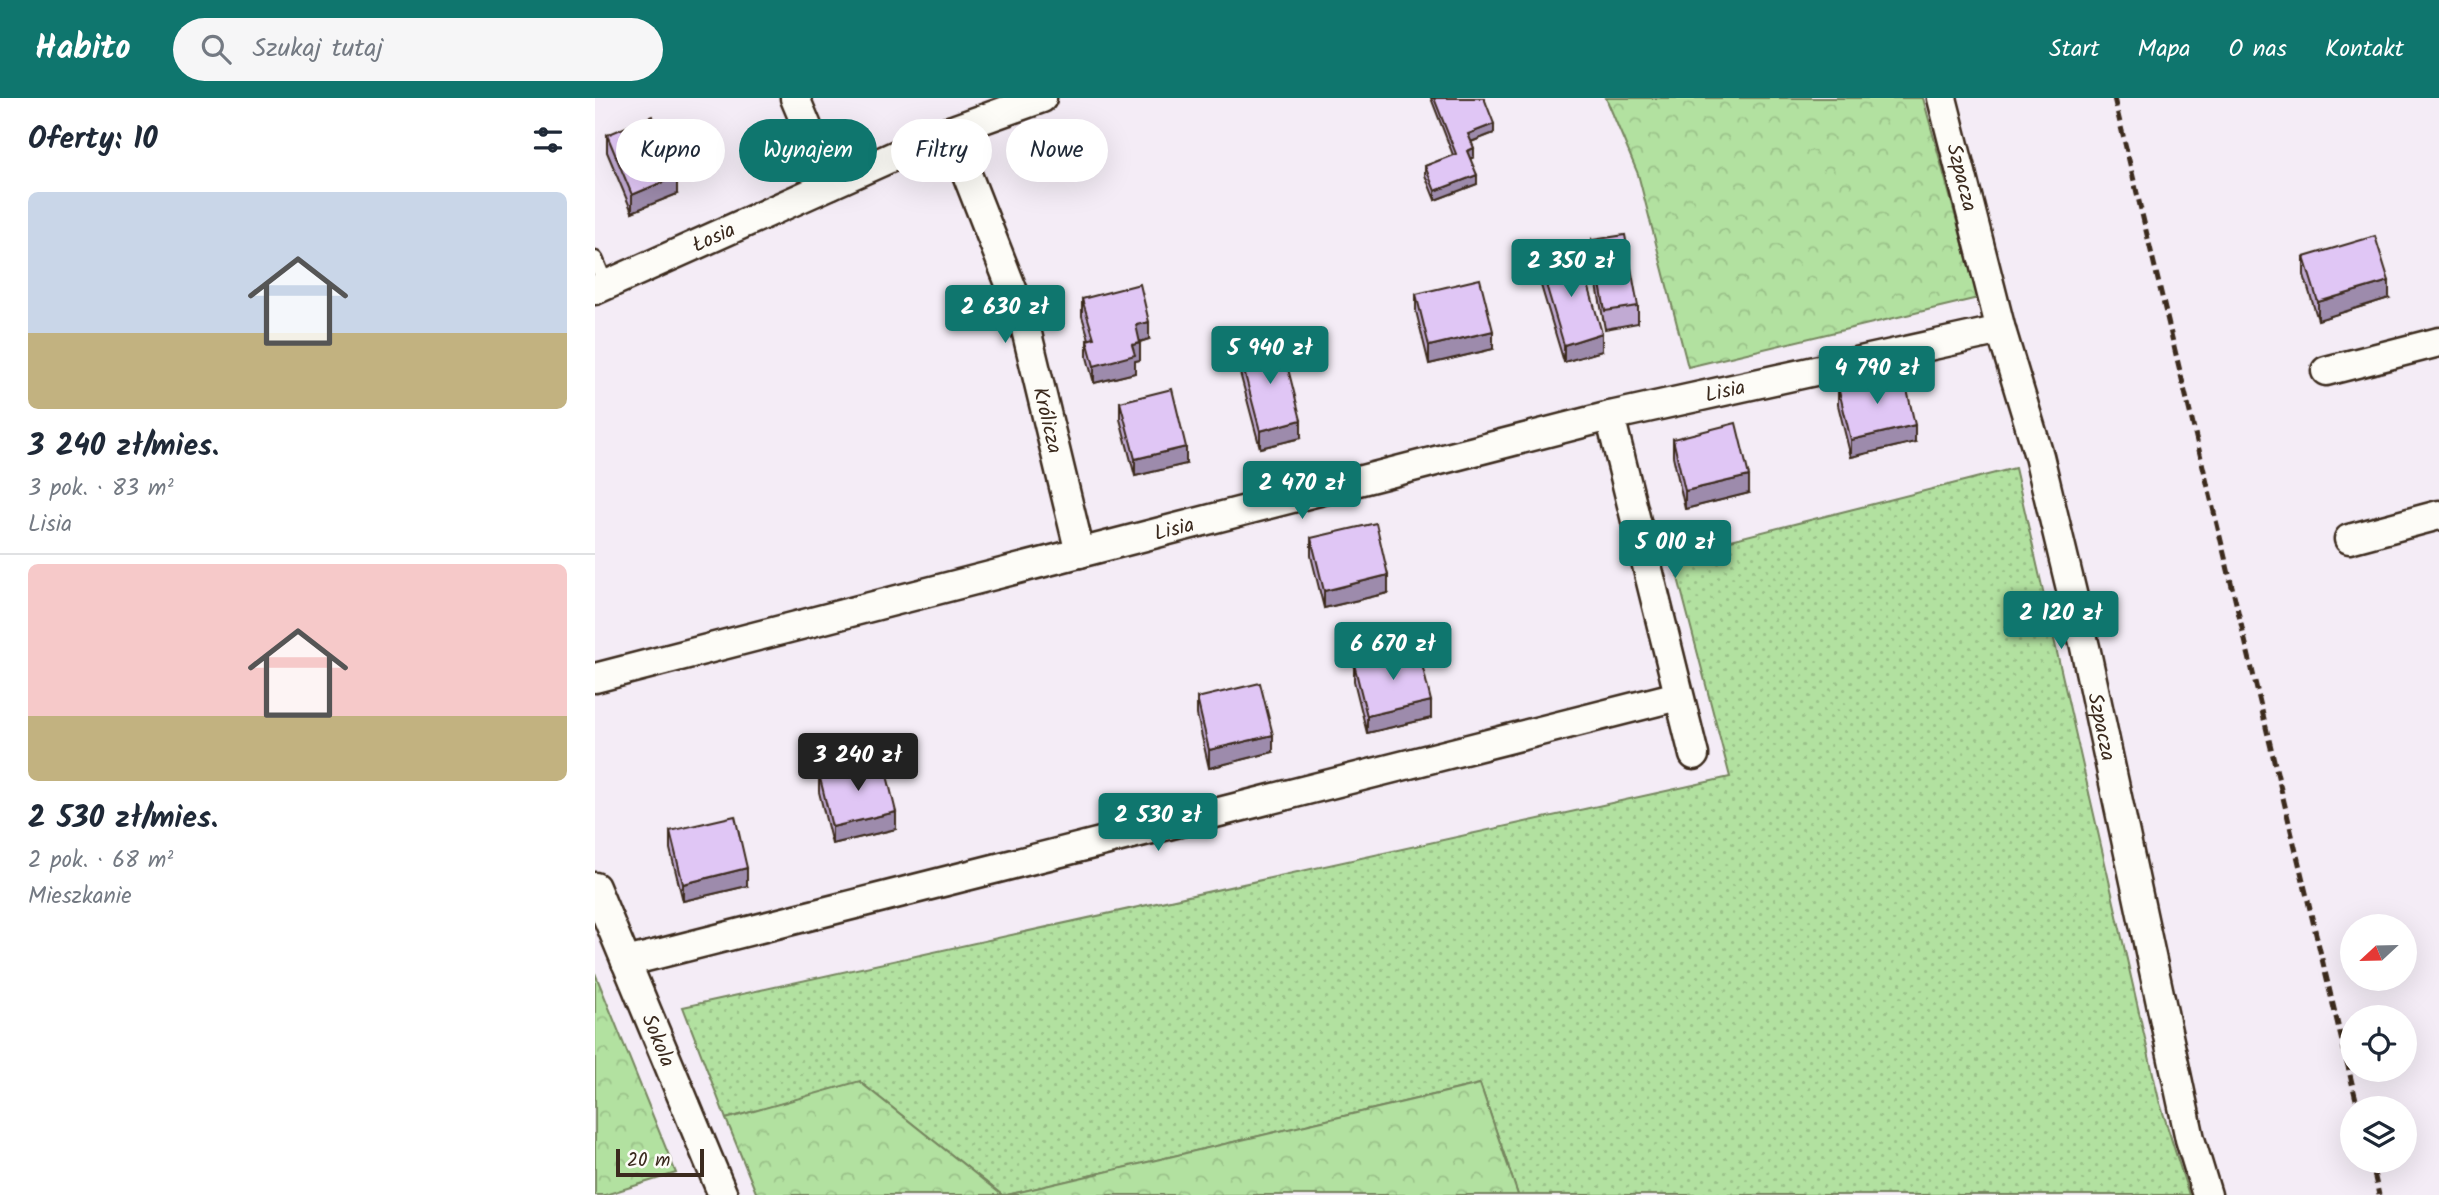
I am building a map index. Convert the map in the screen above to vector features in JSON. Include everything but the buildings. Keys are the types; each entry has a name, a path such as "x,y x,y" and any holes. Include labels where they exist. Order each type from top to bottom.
{"street":[{"path":"795,98 831,184"},
{"name":"Łosia","path":"983,119 1042,98"},
{"name":"Szpacza","path":"1942,98 2001,330 2039,456 2085,647 2190,1139 2207,1195"},
{"name":"Łosia","path":"601,287 891,157"},
{"name":"Królicza","path":"970,182 1023,317 1080,553"},
{"name":"Lisia","path":"595,678 1610,416 2001,330"},
{"path":"2326,371 2439,342"},
{"path":"1610,416 1694,755"},
{"path":"2349,539 2439,515"},
{"path":"627,962 1678,696"},
{"name":"Sokola","path":"595,887 723,1195"}],"lane":[{"path":"595,259 601,287"}],"green space":[{"path":"1606,98 1923,98 1978,298 1688,367 1638,174"},
{"path":"2015,468 2159,1100 2189,1195 1518,1195 1480,1084 1007,1195 1002,1195 860,1082 726,1119 683,1007 1730,777 1672,555"},
{"path":"595,973 676,1173 605,1195 595,1195"},
{"path":"860,1081 1002,1195 757,1195 726,1119"},
{"path":"1480,1084 1518,1195 1007,1195"}],"railway":[{"path":"2114,98 2355,1096"},
{"path":"2374,1173 2379,1195"}]}
